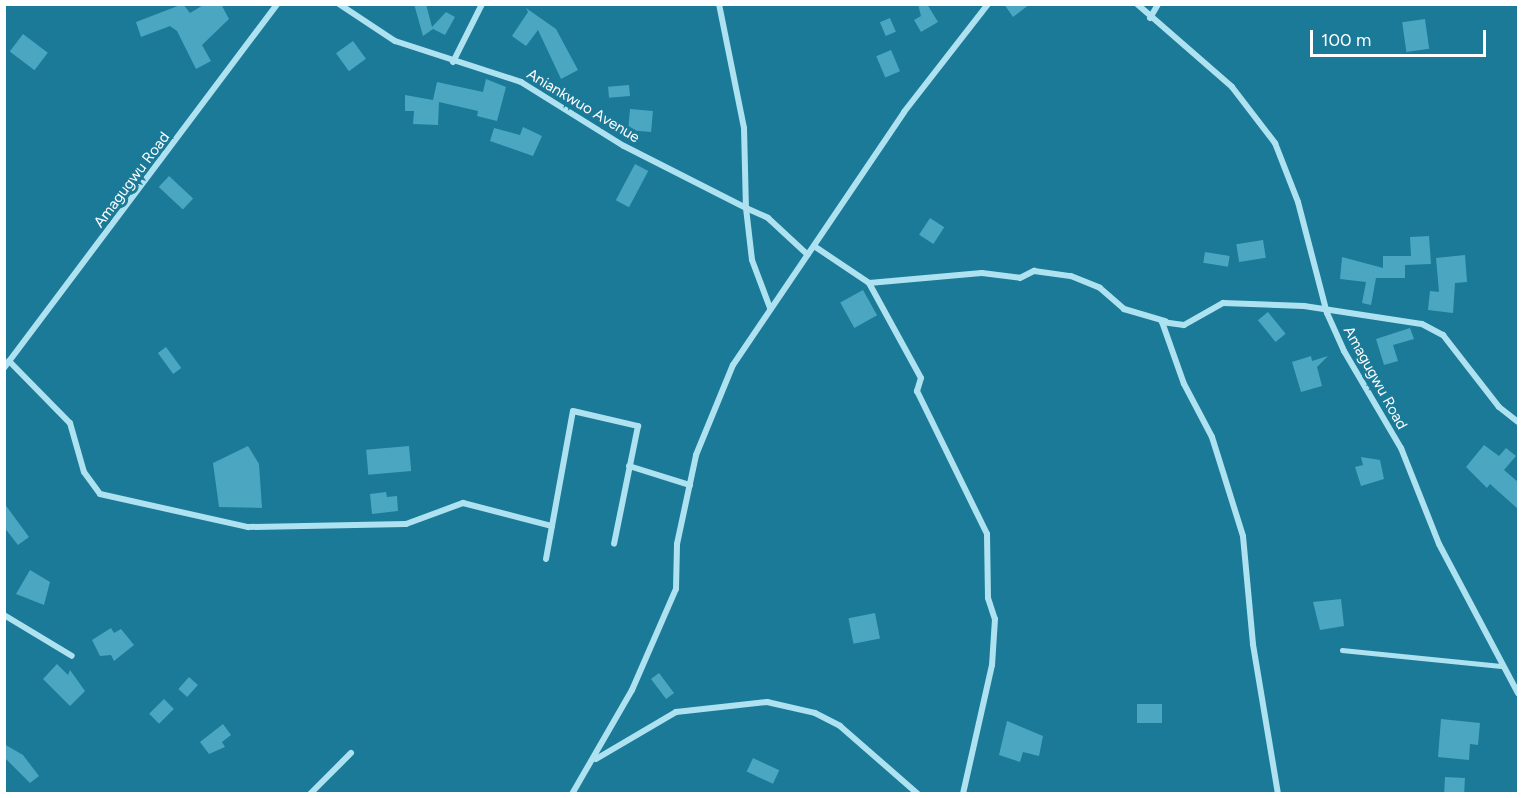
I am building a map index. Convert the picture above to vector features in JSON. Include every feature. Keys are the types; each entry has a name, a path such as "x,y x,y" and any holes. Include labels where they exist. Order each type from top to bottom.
{"street":[{"name":"Amagugwu Road","path":"4,368 277,4"},
{"name":"Aniankwuo Avenue","path":"339,4 395,41 453,62 521,82 624,146 768,218 808,255"},
{"path":"453,62 482,4"},
{"path":"719,4 744,128 746,208 752,260 770,308"},
{"path":"572,794 594,761 676,589 677,544 690,485 718,393 770,308 904,112 988,4"},
{"name":"Amagugwu Road","path":"1137,4 1149,18 1232,87 1275,143 1298,202 1327,313 1401,448 1439,544 1518,693"},
{"path":"1149,18 1158,4"},
{"path":"814,246 869,283 921,378 917,391 987,534 988,598 995,619 992,665 963,794"},
{"path":"869,283 982,273 1020,278 1034,271 1071,276 1100,288 1124,309 1184,325 1223,303 1304,306 1327,313 1392,318 1431,328 1454,347 1499,407 1518,422"},
{"path":"1165,321 1162,328 1184,384 1212,437 1247,549 1253,644 1278,794"},
{"path":"9,361 70,423 84,472 100,494 248,527 406,524 463,503 552,526"},
{"path":"546,559 573,411 638,426 614,544"},
{"path":"629,466 690,485"},
{"path":"4,615 72,656"},
{"path":"594,761 676,712 767,702 815,713 840,726 918,794"},
{"path":"310,794 351,753"}],"lane":[{"path":"1342,650 1504,666"}],"building":[{"path":"183,4 190,13 205,4 221,4 229,19 202,45 211,61 196,69 177,31 170,26 141,37 136,22"},
{"path":"414,4 426,4 432,27 446,12 455,17 445,35 433,29 423,36"},
{"path":"918,4 927,4 938,22 921,32 914,20 921,16"},
{"path":"1004,4 1030,4 1013,17"},
{"path":"526,8 556,29 578,70 561,79 538,30 526,46 512,36 528,12"},
{"path":"890,18 896,32 886,36 880,22"},
{"path":"1425,19 1429,49 1406,52 1402,22"},
{"path":"23,34 48,53 35,70 10,52"},
{"path":"353,41 366,59 349,71 336,53"},
{"path":"891,50 900,71 885,77 876,56"},
{"path":"486,79 506,87 497,121 477,116 478,111 439,102 438,125 413,124 414,111 405,111 405,95 433,100 437,82 483,92"},
{"path":"629,85 630,96 609,98 608,87"},
{"path":"630,109 653,111 651,132 628,130"},
{"path":"523,127 542,136 533,156 490,141 494,128 520,135"},
{"path":"635,164 648,171 629,207 616,200"},
{"path":"169,176 193,199 183,209 159,187"},
{"path":"930,218 944,227 933,244 919,235"},
{"path":"1429,236 1431,264 1405,265 1405,278 1376,278 1371,305 1362,303 1366,282 1340,279 1342,257 1383,268 1383,256 1411,256 1410,237"},
{"path":"1263,240 1266,258 1239,262 1236,244"},
{"path":"1205,252 1230,256 1228,267 1203,263"},
{"path":"1465,255 1467,282 1455,283 1453,313 1428,310 1430,291 1439,292 1436,258"},
{"path":"863,290 877,315 854,328 840,303"},
{"path":"1268,312 1286,334 1276,342 1258,320"},
{"path":"1410,328 1414,339 1393,345 1398,361 1384,365 1376,339"},
{"path":"166,347 181,368 173,374 158,353"},
{"path":"1311,356 1312,361 1328,356 1317,367 1322,386 1301,392 1292,362"},
{"path":"1484,445 1499,456 1506,448 1516,456 1504,470 1518,482 1518,509 1490,484 1487,488 1466,467"},
{"path":"248,446 259,464 262,508 219,507 213,463"},
{"path":"409,446 411,471 368,475 366,450"},
{"path":"1361,457 1380,460 1384,479 1361,486 1355,467 1363,465"},
{"path":"386,492 387,497 397,496 398,511 372,514 370,494"},
{"path":"4,503 29,537 18,545 4,527"},
{"path":"30,570 50,582 44,605 16,594"},
{"path":"1341,599 1344,626 1320,630 1313,602"},
{"path":"875,613 880,639 853,644 848,618"},
{"path":"111,628 114,633 121,629 134,645 114,661 111,655 100,656 92,640"},
{"path":"57,664 68,675 70,670 85,691 70,706 43,679"},
{"path":"659,673 674,693 666,699 651,679"},
{"path":"189,677 198,685 187,697 178,689"},
{"path":"164,699 174,709 159,724 149,714"},
{"path":"1137,704 1162,704 1162,723 1137,723"},
{"path":"1441,719 1480,723 1478,745 1470,744 1469,760 1438,757"},
{"path":"1007,721 1043,736 1039,756 1023,752 1020,762 999,755"},
{"path":"223,724 231,735 222,742 225,747 209,754 200,742"},
{"path":"4,744 23,755 39,776 30,783 4,757"},
{"path":"753,758 779,770 773,784 747,772"},
{"path":"1445,777 1465,778 1464,794 1444,794"}]}
